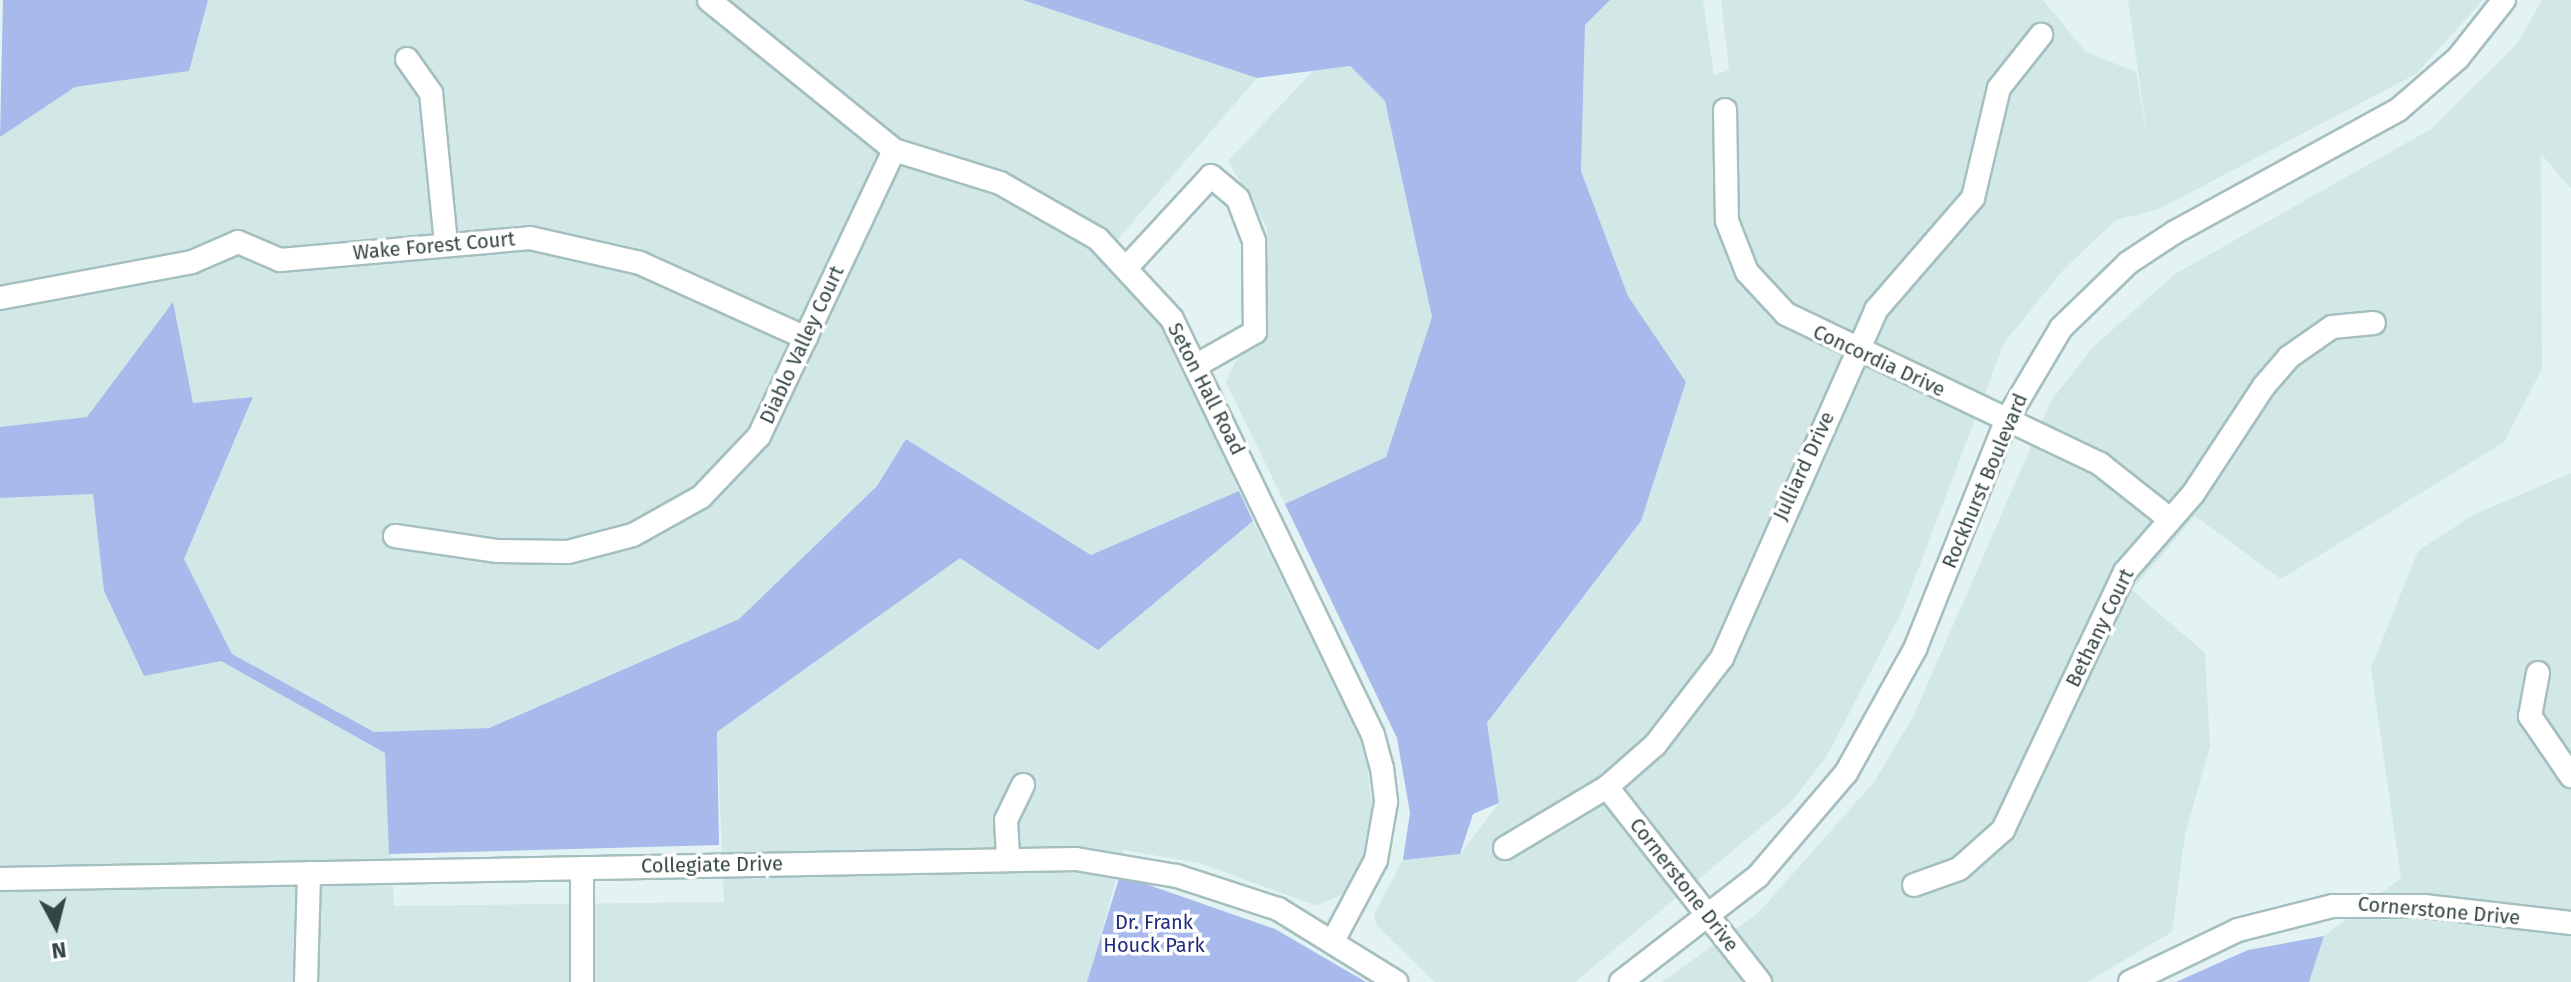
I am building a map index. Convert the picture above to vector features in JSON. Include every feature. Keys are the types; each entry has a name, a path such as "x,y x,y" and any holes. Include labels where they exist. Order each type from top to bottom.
{"street":[{"name":"Seton Hall Road","path":"709,0 894,150 1043,205 1128,266 1172,319 1197,365 1373,735 1382,768 1386,802 1376,860 1334,939"},
{"name":"Rockhurst Boulevard","path":"1621,982 1709,917 1821,808 1891,701 2006,421 2061,328 2128,263 2398,110 2458,58 2504,0"},
{"name":"Julliard Drive","path":"1505,848 1607,787 1692,702 1741,626 1771,539 1856,351 1891,290 1973,198 1999,88 2041,35"},
{"path":"407,59 431,93 446,242"},
{"name":"Concordia Drive","path":"1725,110 1727,221 1747,272 1786,314 1856,351 2100,464 2167,517"},
{"name":"Diablo Valley Court","path":"395,536 568,552 668,518 709,490 759,436 894,150"},
{"path":"1128,266 1211,176 1238,199 1254,241 1255,332 1197,365"},
{"name":"Wake Forest Court","path":"0,298 192,262 238,242 280,260 446,242 530,238 603,250 806,338"},
{"name":"Bethany Court","path":"1914,885 1959,869 2003,830 2104,611 2167,517 2193,494 2289,357 2332,327 2374,323"},
{"path":"2538,673 2530,716 2571,776"},
{"path":"1008,858 1006,820 1023,785"},
{"name":"Cornerstone Drive","path":"1607,787 1760,982"},
{"name":"Collegiate Drive","path":"0,879 1008,858 1100,861 1177,876 1278,909 1334,939 1396,982"},
{"path":"582,868 582,982"},
{"path":"306,982 309,873"},
{"name":"Cornerstone Drive","path":"2130,982 2238,930 2333,906 2424,906 2571,923"}],"shaded area":[{"path":"208,0 1023,0 1257,78 1100,260 1166,330 1239,491 1092,555 906,439 877,486 739,619 488,728 374,732 232,654 184,559 253,398 193,403 172,303 87,417 0,427 0,137 75,87 189,71"},
{"path":"1610,0 1703,0 1714,75 1729,70 1721,0 2043,0 2086,52 2136,72 2149,148 2128,0 2483,0 2416,74 2159,209 2116,220 2065,268 2004,343 1903,609 1827,756 1791,802 1575,982 1435,982 1377,926 1374,914 1403,860 1460,854 1499,803 1487,724 1641,521 1686,382 1628,296 1581,171 1585,25"},
{"path":"2542,0 2571,0 2571,189 2541,154 2542,369 2504,442 2281,579 2195,516 2132,590 2205,653 2210,746 2185,835 2172,932 2087,982 1662,982 1758,913 1874,782 1913,717 2051,401 2093,347 2175,274 2431,129 2517,44"},
{"path":"1350,66 1385,101 1432,317 1386,457 1285,504 1226,382 1265,299 1267,264 1267,228 1228,161 1313,71"},
{"path":"2571,473 2571,982 2309,982 2324,936 2401,878 2371,668 2418,551 2473,515"},
{"path":"93,494 104,591 144,676 221,661 385,753 394,906 724,902 717,732 960,558 1098,650 1253,521 1365,748 1373,817 1364,860 1349,891 1317,906 1199,863 1124,850 1088,982 0,982 0,498"}],"green space":[{"path":"3,0 208,0 189,71 75,87 0,137"},
{"path":"1023,0 1610,0 1585,25 1581,171 1628,296 1686,382 1641,521 1487,723 1499,803 1473,814 1460,854 1403,860 1410,813 1397,738 1285,504 1386,457 1432,317 1385,101 1350,66 1257,78"},
{"path":"173,302 193,403 253,397 184,559 232,654 374,732 489,728 739,619 877,486 906,439 1091,555 1239,491 1253,521 1098,650 960,558 717,732 719,845 389,854 385,753 221,661 144,676 104,591 93,494 0,498 0,427 87,417"},
{"name":"Dr. Frank Houck Park","path":"1120,875 1275,929 1366,982 1087,982"},
{"path":"2324,936 2309,982 2176,982 2248,950"}]}
